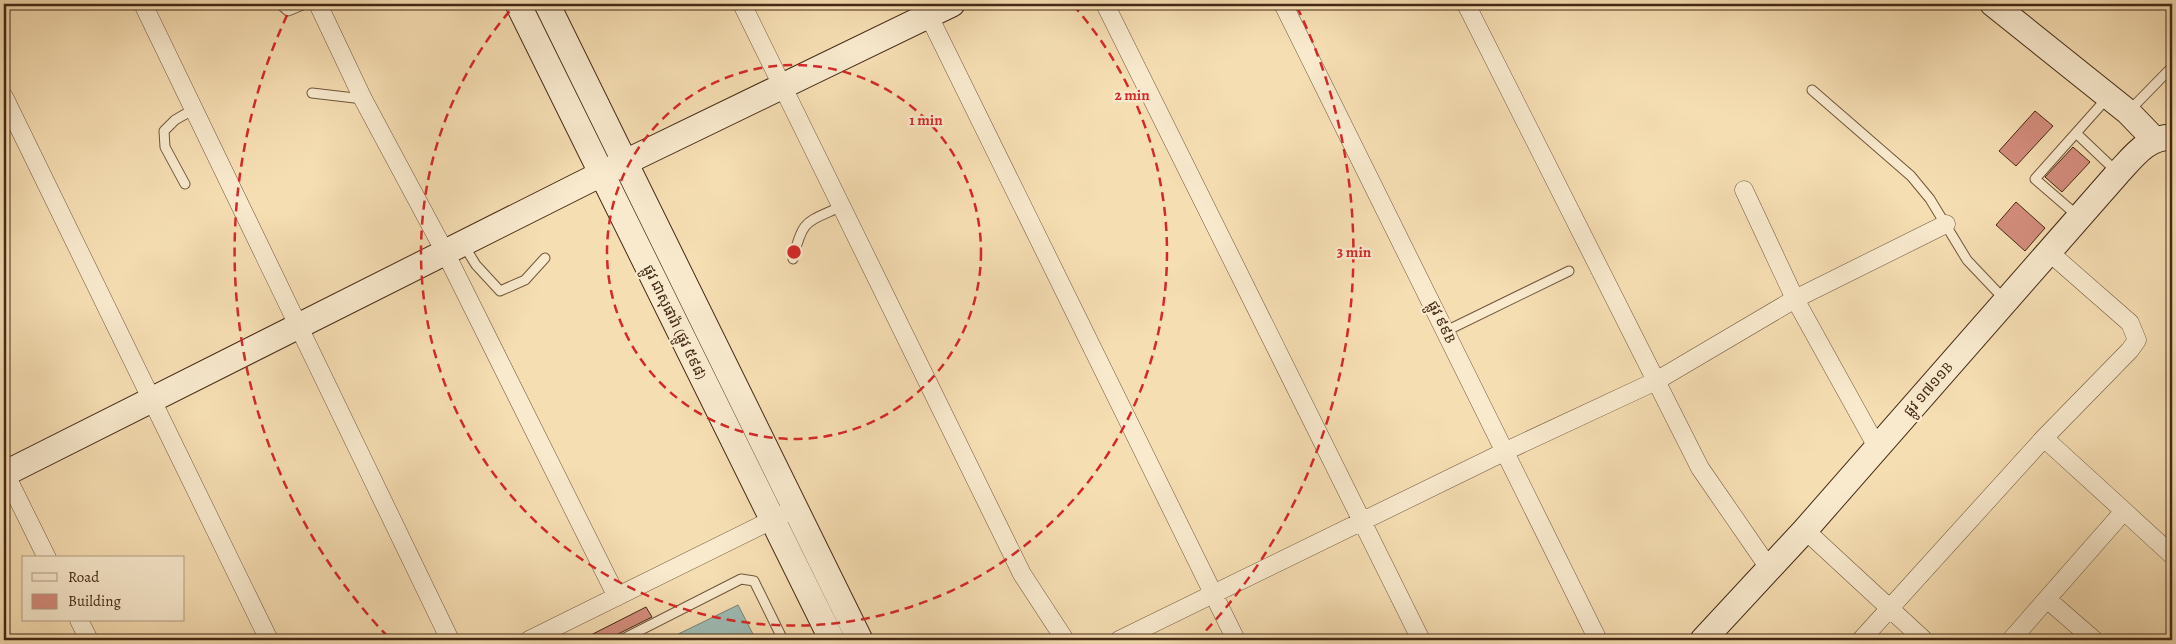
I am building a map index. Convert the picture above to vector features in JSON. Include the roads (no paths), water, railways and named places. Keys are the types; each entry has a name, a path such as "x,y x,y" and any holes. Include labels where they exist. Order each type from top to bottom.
{"street":[{"path":"143,4 450,640"},
{"path":"318,4 363,99 454,248 617,597"},
{"name":"ផ្លូវ ជាសុផារ៉ា (ផ្លូវ ៥៩៨)","path":"518,4 832,640"},
{"name":"ផ្លូវ ជាសុផារ៉ា (ផ្លូវ ៥៩៨)","path":"547,4 860,640"},
{"path":"742,4 1022,574 1065,640"},
{"path":"46,556 4,473 625,162 783,87 926,9 952,4"},
{"path":"1105,4 1421,640"},
{"name":"ផ្លូវ ៩៩B","path":"1283,4 1598,640"},
{"path":"1466,4 1700,468 1770,568"},
{"path":"1994,4 2108,97 2163,138"},
{"path":"926,9 1236,640"},
{"path":"4,97 269,640"},
{"name":"ផ្លូវ ១៧១១B","path":"1703,640 1805,530 2118,173 2145,145 2163,138"},
{"path":"1744,190 1795,299 1877,447"},
{"path":"1119,640 1506,451 1656,381 1795,299 1946,224"},
{"path":"1862,640 2044,438 2130,350 2137,340 2130,323 2049,252"},
{"path":"2044,438 2172,555"},
{"path":"529,640 795,508"},
{"path":"2011,640 2124,511"},
{"path":"1805,530 1924,640"},
{"path":"2047,599 2094,640"},
{"path":"80,622 89,640"}],"lane":[{"path":"280,4 288,11 305,4"},
{"path":"2128,112 2172,67"},
{"path":"1812,90 1911,176 1930,199 1967,260 2006,301"},
{"path":"312,93 363,99"},
{"path":"2079,217 2035,179 2108,97"},
{"path":"184,184 165,147 164,131 175,120 194,109"},
{"path":"2076,133 2118,173"},
{"path":"793,259 798,238 805,223 842,206"},
{"path":"454,248 476,265 500,291 525,280 545,258"},
{"path":"1446,331 1569,271"},
{"path":"621,640 741,579 754,581 783,640"}],"water":[{"path":"738,605 756,640 666,640"}]}
